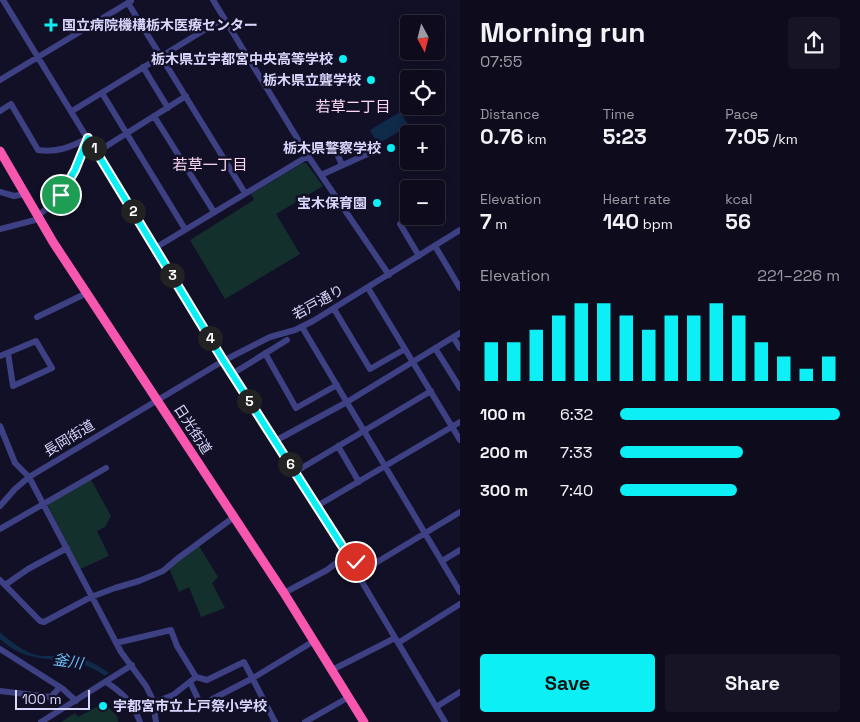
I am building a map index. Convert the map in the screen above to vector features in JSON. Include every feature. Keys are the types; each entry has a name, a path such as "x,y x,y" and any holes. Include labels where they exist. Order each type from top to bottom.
{"highway":[{"name":"日光街道","path":"0,151 38,218 284,593 364,722"}],"street":[{"path":"3,0 223,360 348,554 356,562 362,582 445,722"},
{"path":"213,0 308,156 388,275"},
{"path":"0,80 130,1 245,193"},
{"path":"72,111 224,18"},
{"path":"143,67 168,108"},
{"path":"102,93 185,229"},
{"path":"97,152 186,96"},
{"path":"0,111 11,104 38,150 56,152 74,146 88,138"},
{"path":"154,116 214,212"},
{"path":"0,229 38,218 51,207 61,195 75,170 88,138"},
{"path":"334,147 342,165"},
{"path":"321,175 374,151"},
{"path":"155,248 308,156"},
{"path":"0,192 14,196 25,194"},
{"path":"401,225 419,256"},
{"name":"若戸通り","path":"157,399 223,360 270,337 302,327 460,230"},
{"path":"435,246 460,288"},
{"path":"368,288 460,440"},
{"path":"37,317 87,293"},
{"path":"334,309 370,369 405,349"},
{"path":"302,327 460,592"},
{"path":"275,441 347,402 460,333"},
{"path":"270,337 276,347"},
{"path":"454,337 460,348"},
{"path":"232,374 287,340"},
{"path":"0,356 36,341 52,368 13,386 8,353"},
{"path":"435,348 460,388"},
{"path":"266,353 296,408 337,385"},
{"path":"295,472 431,392"},
{"name":"長岡街道","path":"0,506 15,489 30,477 157,399"},
{"path":"317,506 460,422"},
{"path":"0,426 3,442 15,463 30,477 116,643 146,686 153,703 156,722"},
{"path":"338,446 359,482"},
{"path":"0,529 106,468"},
{"path":"359,572 460,512"},
{"path":"67,548 2,583 40,621 44,622 91,597 139,582 163,571 234,517"},
{"path":"442,561 460,550"},
{"path":"284,593 327,570 348,554"},
{"path":"332,670 396,640 460,604"},
{"path":"116,643 171,630 177,646 196,677 207,680 244,662 275,722"},
{"path":"190,682 202,705 253,678 314,641"},
{"path":"0,649 60,687 76,701"},
{"path":"41,722 132,665"},
{"path":"153,703 173,694 196,677"},
{"path":"106,682 121,691 130,701 140,722"},
{"path":"0,691 51,697 60,687"},
{"path":"436,707 460,692"},
{"path":"305,722 349,697"}],"green space":[{"path":"306,163 323,186 276,214 300,254 225,299 190,240 254,200 251,194"},
{"path":"90,478 111,516 105,527 97,531 109,556 80,569 45,500"},
{"path":"199,546 218,577 212,583 225,608 201,617 189,587 179,592 169,568"},
{"path":"104,703 117,716 118,722 61,722 75,713 78,717"}],"water":[{"path":"400,112 400,115 408,125 400,125 400,131 378,144 370,130"},
{"name":"釜川","path":"0,632 26,651 44,656 80,658 93,663 109,673 105,676 78,663 26,655 13,649 0,639"}],"place":[{"name":"国立病院機構栃木医療センター","path":"51,25"},
{"name":"栃木県立宇都宮中央高等学校","path":"343,59"},
{"name":"栃木県立聾学校","path":"371,80"},
{"name":"栃木県警察学校","path":"391,148"},
{"name":"宝木保育園","path":"377,203"},
{"name":"宇都宮市立上戸祭小学校","path":"103,706"}],"district":[{"name":"若草二丁目","path":"353,106"},
{"name":"若草一丁目","path":"210,164"}],"route":[{"path":"61,195 75,170 88,138 223,360 346,552 356,562"}]}
